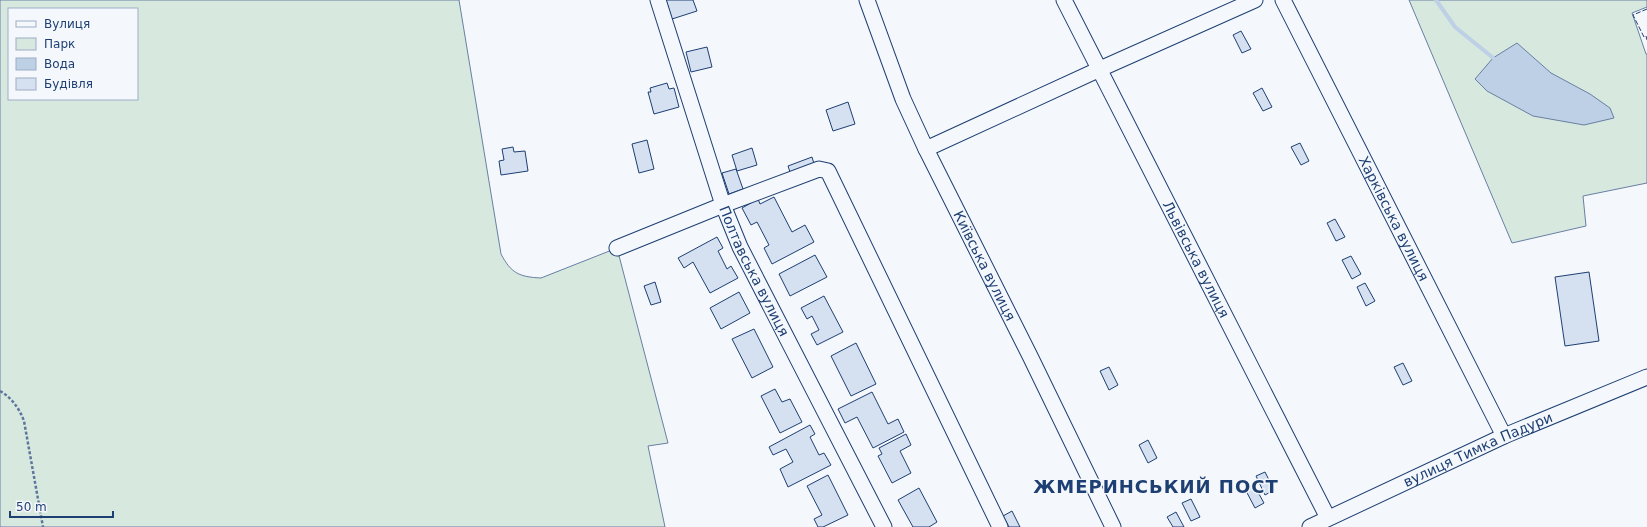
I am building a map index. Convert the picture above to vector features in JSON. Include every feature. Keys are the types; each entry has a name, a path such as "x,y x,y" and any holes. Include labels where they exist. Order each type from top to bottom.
{"street":[{"name":"Полтавська вулиця","path":"658,0 723,205 740,247 884,527"},
{"name":"Київська вулиця","path":"867,0 903,99 926,149 1113,527"},
{"name":"Львівська вулиця","path":"1064,0 1328,518"},
{"path":"926,149 1255,0"},
{"name":"Харківська вулиця","path":"1283,0 1504,436"},
{"path":"617,248 723,205 819,169 828,171 1000,527"},
{"name":"вулиця Тимка Падури","path":"1310,527 1504,436 1647,377"}],"path":[{"path":"0,391 12,400 19,409 24,421 43,527"}],"green space":[{"path":"0,0 459,0 501,254 508,266 516,273 521,275 541,278 617,248 668,443 648,446 665,527 0,527"},
{"path":"1409,0 1647,0 1647,7 1632,13 1647,54 1647,183 1583,196 1586,226 1512,243"}],"water":[{"path":"1517,43 1551,73 1590,94 1610,108 1614,118 1584,125 1533,116 1487,91 1475,79 1493,58"}],"building":[{"path":"666,0 693,0 697,11 672,19"},
{"path":"1241,31 1251,49 1242,53 1233,35"},
{"path":"707,47 712,67 691,72 686,52"},
{"path":"667,83 669,89 674,88 679,107 654,114 648,92 651,92 650,88"},
{"path":"1262,88 1272,107 1263,111 1253,93"},
{"path":"848,102 855,124 833,131 826,110"},
{"path":"647,140 654,169 639,173 632,144"},
{"path":"1300,143 1309,161 1301,165 1291,147"},
{"path":"513,147 514,152 525,151 528,171 501,175 499,161 504,160 502,149"},
{"path":"752,148 757,165 737,171 732,155"},
{"path":"812,157 815,167 791,175 788,166"},
{"path":"736,169 743,189 729,194 722,173"},
{"path":"774,197 792,232 805,225 814,242 772,264 764,248 769,245 757,222 751,225 742,208 758,199 760,204"},
{"path":"1335,219 1345,237 1336,241 1327,223"},
{"path":"717,237 723,248 718,251 727,269 731,266 738,278 710,293 693,262 684,268 678,258"},
{"path":"815,255 827,277 790,296 779,274"},
{"path":"1351,256 1361,274 1352,279 1342,260"},
{"path":"1589,272 1599,341 1565,346 1555,277"},
{"path":"655,282 661,302 651,305 644,286"},
{"path":"1365,283 1375,301 1366,306 1357,287"},
{"path":"739,292 750,313 721,329 710,308"},
{"path":"824,296 843,332 817,345 811,334 819,330 812,316 807,319 801,308"},
{"path":"754,329 773,367 752,378 732,339"},
{"path":"856,343 876,384 851,396 831,356"},
{"path":"1403,363 1412,381 1403,385 1394,367"},
{"path":"1109,367 1118,385 1109,390 1100,371"},
{"path":"775,389 782,402 790,399 802,422 780,433 761,396"},
{"path":"872,392 888,424 898,419 904,432 873,448 857,417 845,423 838,409"},
{"path":"810,425 815,434 810,437 819,455 824,453 831,465 788,487 780,469 793,462 786,449 773,455 769,447"},
{"path":"906,434 911,445 900,451 911,473 892,483 878,456 882,454 879,448"},
{"path":"1148,440 1157,458 1148,463 1139,445"},
{"path":"1265,472 1274,490 1265,495 1256,476"},
{"path":"828,475 848,515 823,527 818,527 814,519 822,515 807,486"},
{"path":"1254,485 1264,503 1255,508 1245,489"},
{"path":"919,488 937,522 929,527 913,527 898,500"},
{"path":"1191,499 1200,517 1191,521 1182,503"},
{"path":"1012,511 1020,527 1009,527 1003,516"},
{"path":"1176,512 1184,527 1173,527 1167,517"}],"waterway":[{"path":"1436,0 1455,27 1497,61"}],"fence":[{"path":"1647,9 1633,15 1647,40"}],"district":[{"name":"ЖМЕРИНСЬКИЙ ПОСТ","path":"1156,486"}]}
